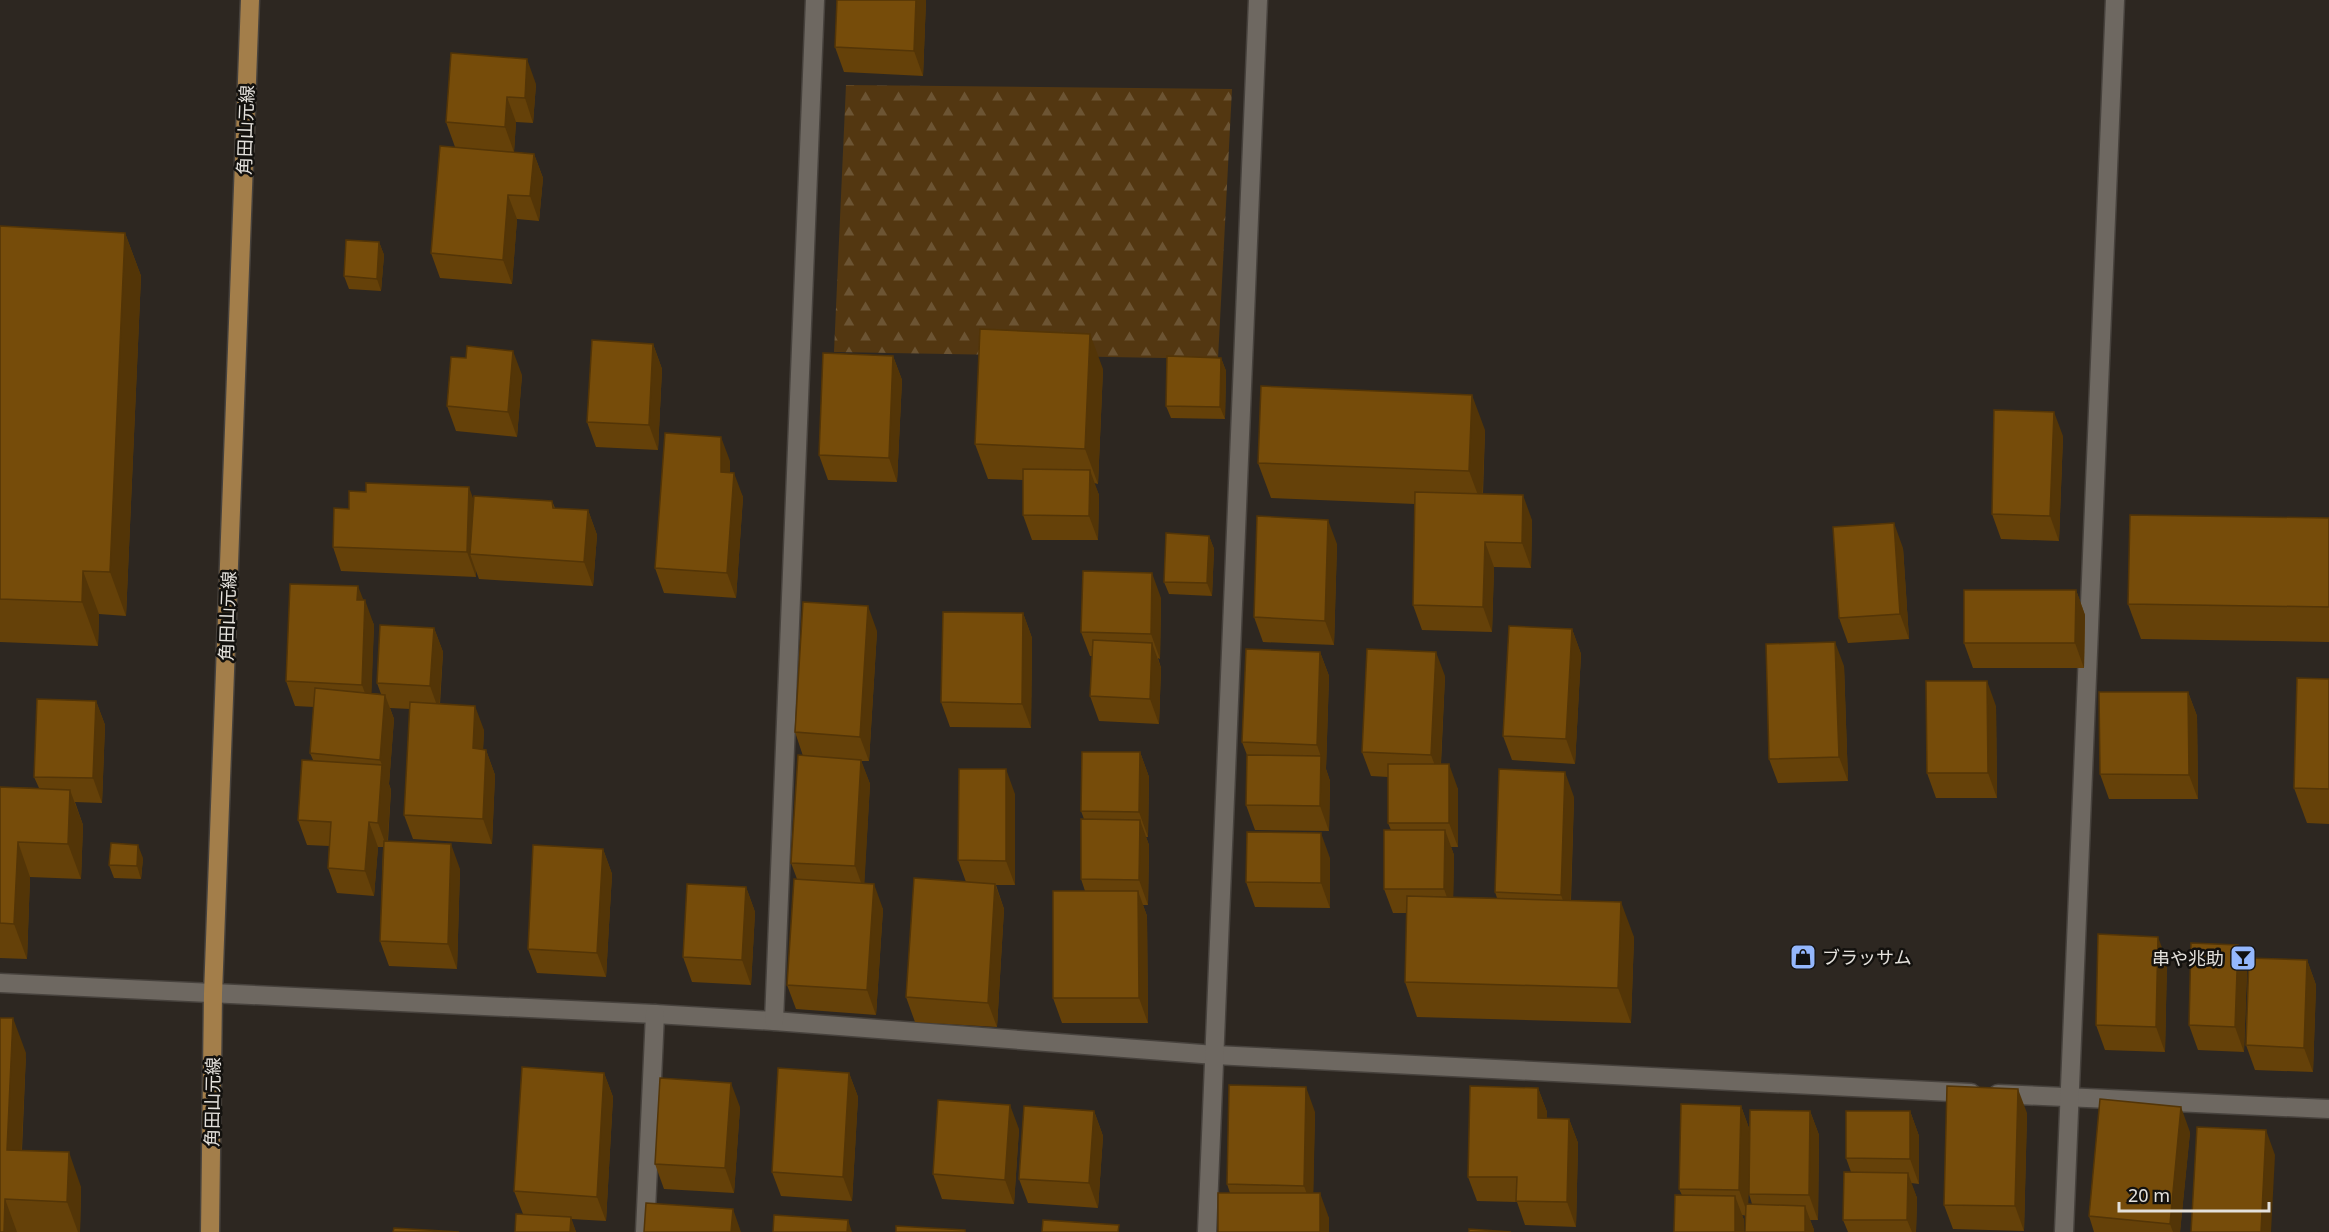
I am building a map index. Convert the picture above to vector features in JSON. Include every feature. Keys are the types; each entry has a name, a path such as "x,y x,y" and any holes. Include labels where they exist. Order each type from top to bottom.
{"main road":[{"name":"角田山元線","path":"210,1232 213,994 250,0"}],"street":[{"path":"774,1021 815,0"},
{"path":"1207,1232 1258,0"},
{"path":"2064,1232 2115,0"},
{"path":"0,983 774,1021 1215,1055 2329,1109"},
{"path":"645,1232 655,1014"}],"green space":[{"path":"846,85 1232,89 1218,359 834,352"}],"building":[{"path":"837,0 916,0 914,51 835,47"},
{"path":"451,53 527,59 525,98 507,97 505,127 446,122"},
{"path":"440,146 534,154 530,196 508,195 503,260 431,253"},
{"path":"0,226 125,233 110,572 83,571 82,602 0,599"},
{"path":"346,240 379,242 377,279 344,276"},
{"path":"980,329 1090,334 1085,449 975,444"},
{"path":"592,340 653,344 649,425 587,422"},
{"path":"467,346 513,351 508,412 447,406 451,357 466,358"},
{"path":"823,353 893,356 889,458 819,455"},
{"path":"1167,356 1221,358 1220,407 1166,406"},
{"path":"1261,386 1472,395 1469,471 1258,463"},
{"path":"1994,410 2054,412 2050,516 1992,514"},
{"path":"665,433 721,437 721,472 734,473 727,573 655,568"},
{"path":"1023,469 1090,470 1089,516 1023,515"},
{"path":"366,483 469,487 467,552 333,547 334,508 349,509 349,491 366,492"},
{"path":"1415,492 1523,495 1522,543 1485,542 1483,607 1413,605"},
{"path":"474,496 552,501 553,508 588,510 584,562 470,554"},
{"path":"2130,515 2329,518 2329,607 2128,604"},
{"path":"1257,516 1328,520 1325,621 1254,617"},
{"path":"1894,523 1900,614 1839,618 1833,527"},
{"path":"1166,533 1209,536 1207,583 1164,582"},
{"path":"1083,571 1152,573 1151,634 1081,632"},
{"path":"290,584 358,586 357,600 365,600 362,685 286,681"},
{"path":"1964,590 2076,590 2075,643 1964,643"},
{"path":"803,602 868,606 860,737 795,732"},
{"path":"943,612 1023,613 1022,704 941,702"},
{"path":"380,625 434,628 430,686 377,683"},
{"path":"1509,626 1572,629 1566,739 1503,736"},
{"path":"1093,640 1152,643 1150,699 1090,696"},
{"path":"1835,642 1839,757 1769,759 1766,644"},
{"path":"1246,649 1320,652 1317,745 1242,742"},
{"path":"1367,649 1436,652 1431,755 1362,752"},
{"path":"2297,678 2329,679 2329,789 2294,788"},
{"path":"1926,681 1987,681 1988,773 1927,773"},
{"path":"315,688 385,695 380,760 310,753"},
{"path":"2099,692 2188,692 2189,775 2100,774"},
{"path":"37,699 96,701 93,778 34,777"},
{"path":"410,702 475,706 473,748 486,750 483,819 404,815"},
{"path":"1082,752 1140,752 1139,812 1081,811"},
{"path":"798,755 861,760 855,866 791,863"},
{"path":"1247,755 1321,756 1320,806 1246,805"},
{"path":"302,760 382,765 378,823 369,822 365,871 328,868 331,822 298,820"},
{"path":"1388,764 1449,764 1449,823 1388,823"},
{"path":"959,769 1006,769 1006,861 958,860"},
{"path":"1499,769 1565,772 1561,895 1495,892"},
{"path":"0,787 70,790 68,844 18,842 14,924 0,923"},
{"path":"1081,819 1140,820 1139,880 1081,879"},
{"path":"1384,830 1445,830 1444,889 1384,889"},
{"path":"1247,832 1321,833 1321,883 1246,882"},
{"path":"384,841 451,844 448,944 380,941"},
{"path":"111,843 138,845 137,866 109,865"},
{"path":"533,845 603,849 597,953 528,949"},
{"path":"914,878 995,884 988,1003 906,997"},
{"path":"794,879 874,884 867,990 787,985"},
{"path":"687,884 746,887 742,960 683,957"},
{"path":"1053,891 1138,891 1139,998 1053,998"},
{"path":"1407,896 1621,902 1618,988 1405,982"},
{"path":"2098,934 2158,937 2156,1027 2096,1025"},
{"path":"2191,943 2238,945 2235,1027 2189,1025"},
{"path":"2249,958 2307,960 2304,1048 2246,1045"},
{"path":"0,1018 13,1018 7,1150 69,1152 67,1202 5,1199 4,1232 0,1232"},
{"path":"522,1067 604,1073 597,1197 514,1191"},
{"path":"778,1068 849,1073 843,1177 772,1172"},
{"path":"660,1078 731,1083 725,1168 655,1164"},
{"path":"1229,1085 1306,1087 1304,1186 1227,1184"},
{"path":"1470,1086 1538,1088 1538,1118 1569,1119 1567,1202 1516,1201 1517,1177 1468,1177"},
{"path":"1947,1086 2018,1089 2015,1206 1944,1205"},
{"path":"2100,1099 2181,1107 2170,1224 2089,1216"},
{"path":"938,1100 1010,1105 1005,1180 933,1174"},
{"path":"1681,1104 1741,1106 1739,1190 1679,1189"},
{"path":"1024,1106 1094,1111 1089,1183 1019,1179"},
{"path":"1750,1110 1810,1111 1809,1195 1749,1194"},
{"path":"1846,1111 1910,1111 1910,1159 1846,1158"},
{"path":"2197,1127 2266,1130 2261,1232 2191,1232"},
{"path":"1844,1172 1908,1173 1907,1220 1843,1220"},
{"path":"1218,1193 1320,1193 1320,1232 1218,1232"},
{"path":"1675,1195 1735,1196 1735,1232 1674,1232"},
{"path":"646,1203 733,1209 731,1232 644,1232"},
{"path":"1746,1204 1805,1206 1805,1232 1745,1232"},
{"path":"516,1214 571,1217 570,1232 515,1232"},
{"path":"774,1215 848,1220 847,1232 773,1232"},
{"path":"1043,1220 1119,1225 1118,1232 1042,1232"},
{"path":"896,1226 965,1230 965,1232 896,1232"},
{"path":"394,1228 459,1232 393,1232"},
{"path":"1469,1229 1511,1232 1469,1232"}],"place":[{"name":"ブラッサム","path":"1803,957"},
{"name":"串や兆助","path":"2243,958"}]}
